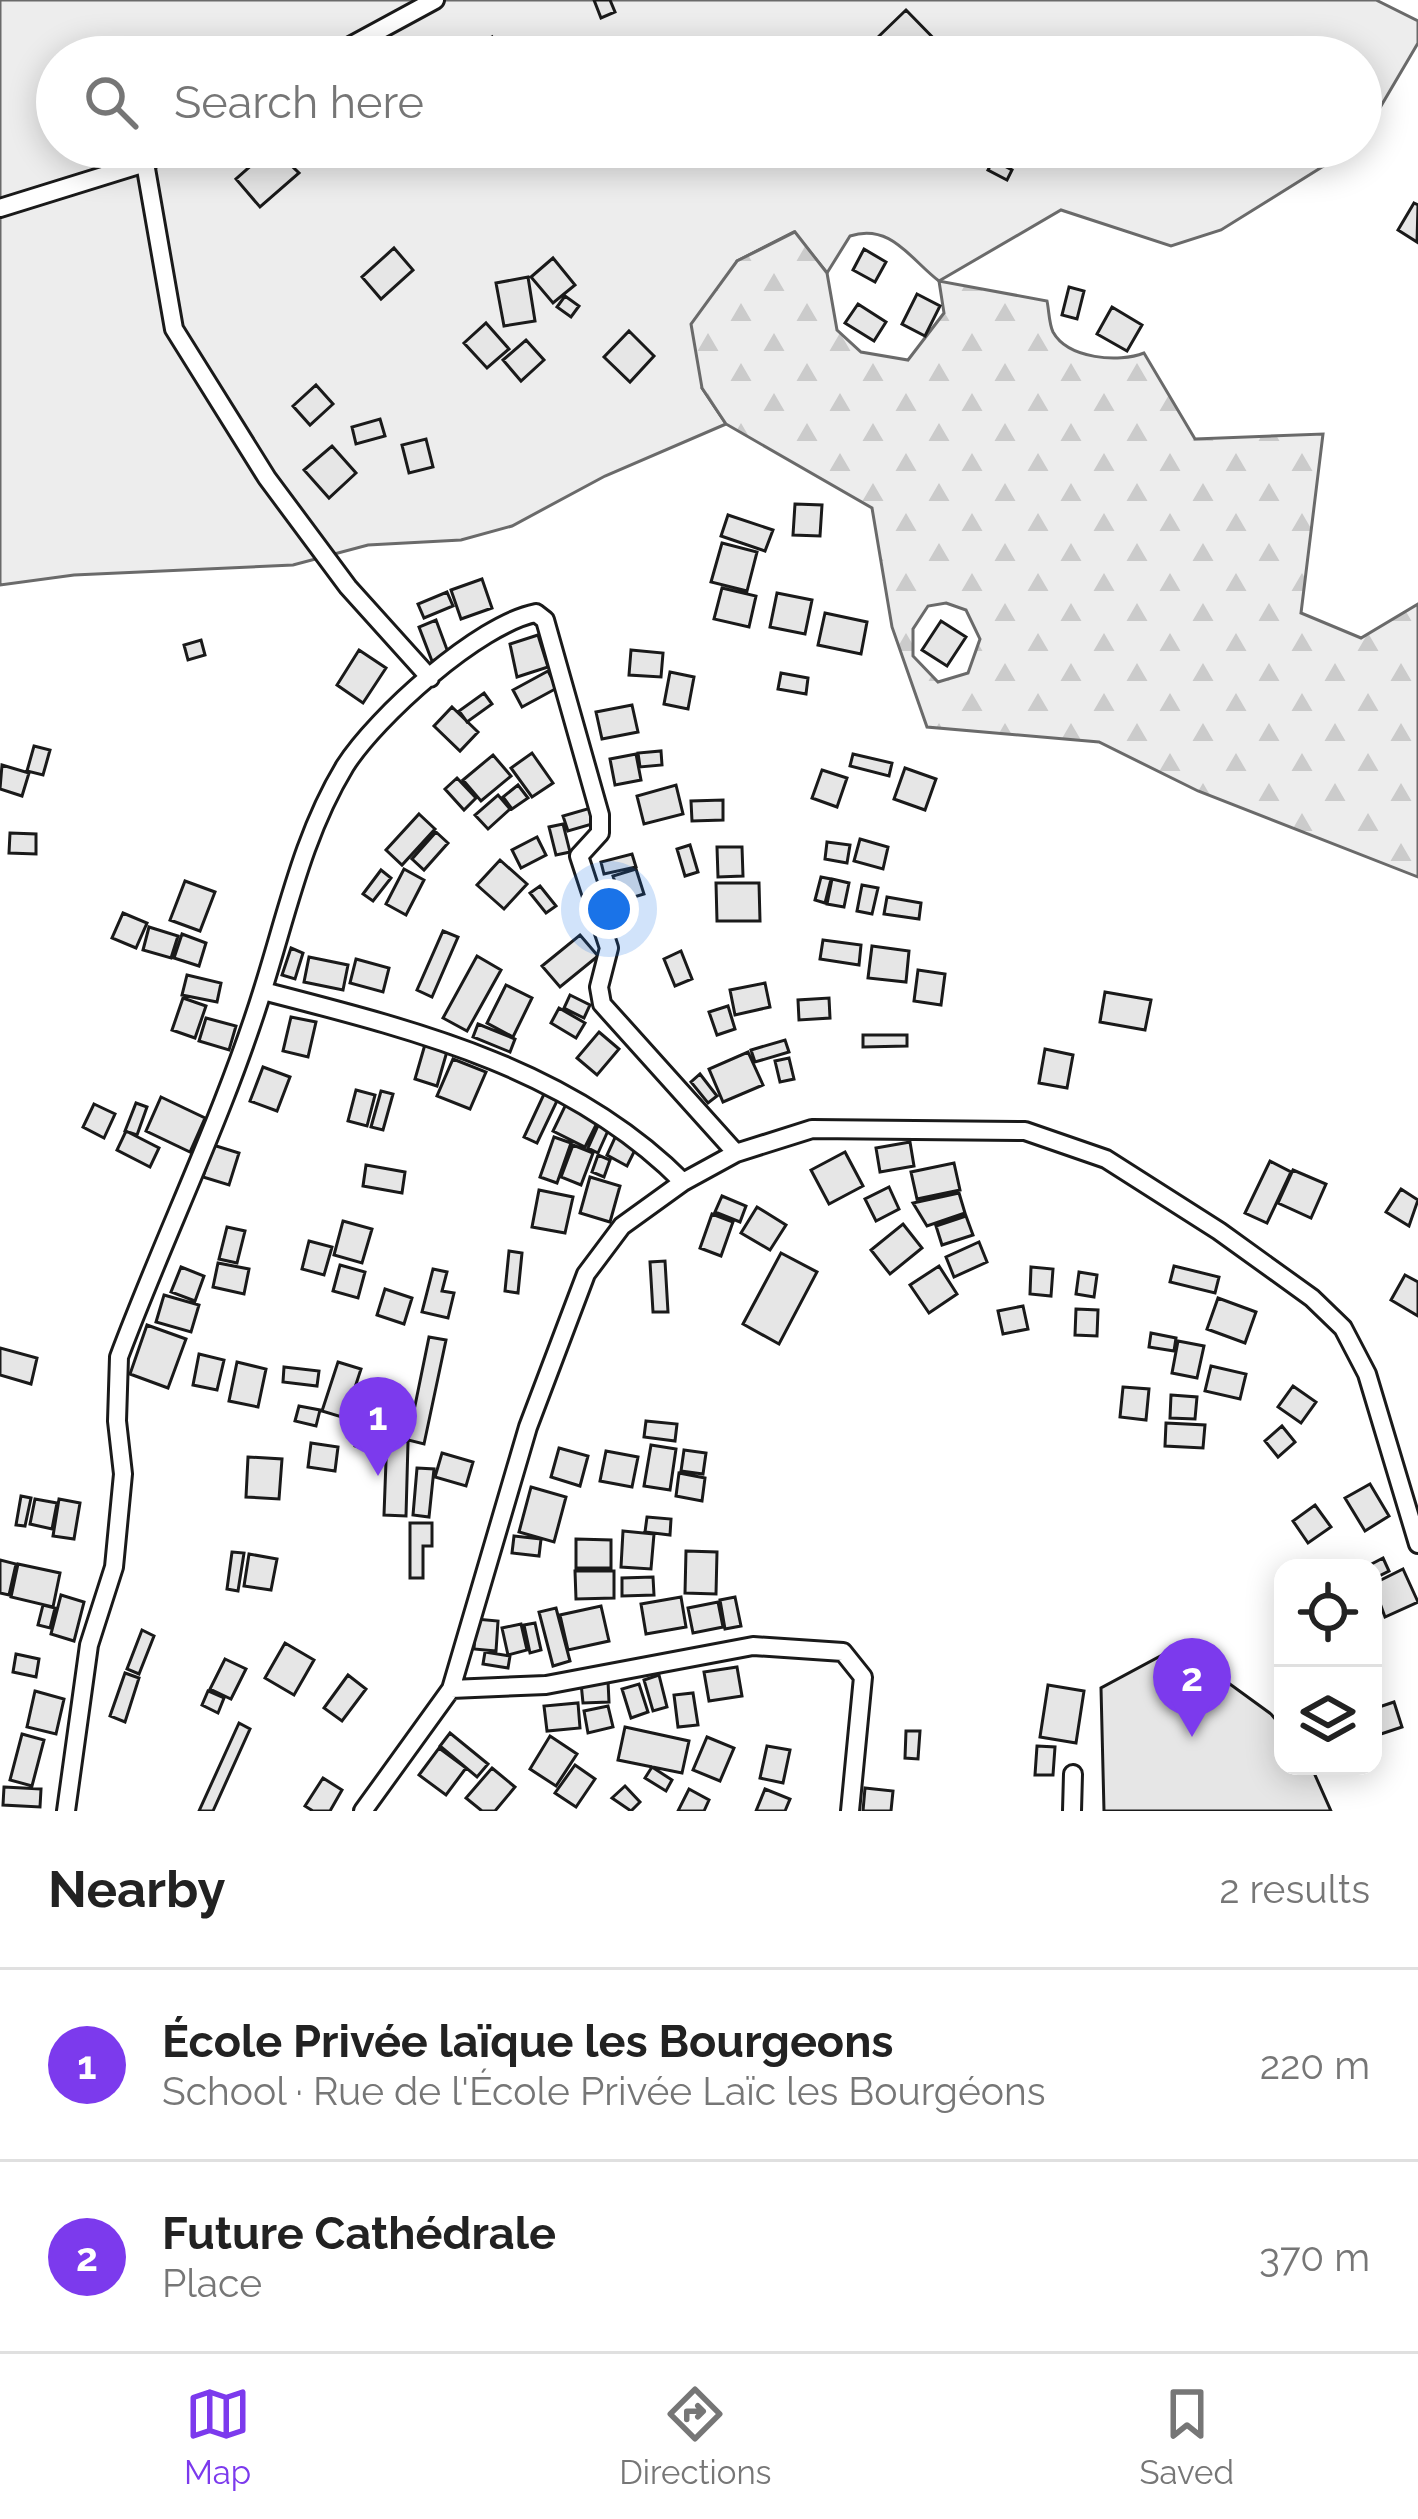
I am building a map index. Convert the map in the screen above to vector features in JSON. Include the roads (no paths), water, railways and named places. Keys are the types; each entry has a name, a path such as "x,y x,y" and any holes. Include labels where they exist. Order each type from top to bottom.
{"street":[{"path":"369,36 435,0"},
{"path":"0,208 129,168"},
{"path":"146,168 174,329 267,478 348,587 430,678"},
{"path":"66,1811 89,1645 113,1567 123,1474 117,1421 119,1357 263,991 288,897 336,782 386,718 430,678 514,619 536,613 545,620 600,815 600,833 579,856 609,947 599,987 602,1004 736,1153"},
{"path":"263,991 427,1034 493,1060 622,1125 683,1182"},
{"path":"363,1811 451,1689 528,1427 586,1274 622,1226 683,1182 736,1153 812,1129 1025,1131 1106,1159 1278,1272 1343,1328 1366,1374 1418,1544"},
{"path":"451,1689 546,1685 753,1646 843,1652 863,1676 850,1811"},
{"path":"1072,1811 1073,1774"}],"place":[{"name":"École Privée laïque les Bourgeons","path":"378,1476"},
{"name":"Future Cathédrale","path":"1192,1737"}]}
